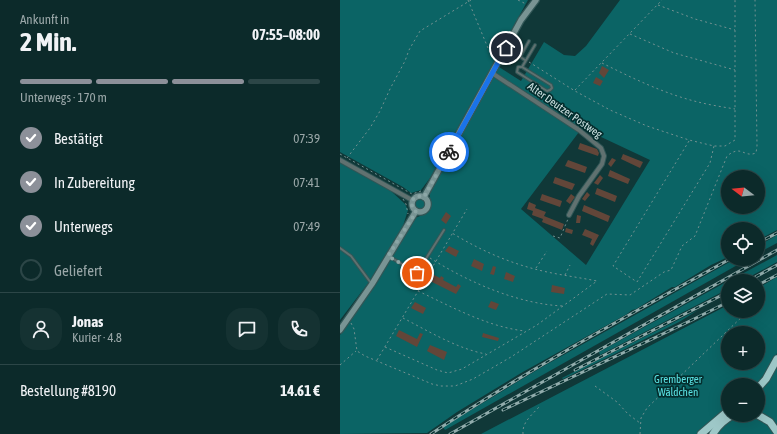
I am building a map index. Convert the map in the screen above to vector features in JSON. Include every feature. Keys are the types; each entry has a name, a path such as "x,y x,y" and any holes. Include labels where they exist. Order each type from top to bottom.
{"highway":[{"path":"765,380 777,359"},
{"path":"701,434 721,417"},
{"path":"765,419 770,422 777,432"},
{"path":"713,434 722,422"}],"street":[{"path":"424,197 521,20 536,0"},
{"name":"Alter Deutzer Postweg","path":"492,73 580,130 601,148 604,156 602,164 579,196 569,215"},
{"path":"341,161 412,200"},
{"path":"412,200 417,196 424,197 428,202 427,208 422,212 416,212"},
{"path":"412,200 412,207 416,212"},
{"path":"340,330 372,284 416,212"}],"lane":[{"path":"520,57 529,41"},
{"path":"522,67 551,85 552,88 547,91 516,71 518,67 522,67 535,45"},
{"path":"506,48 525,60"},
{"path":"388,256 417,273 444,230"},
{"path":"340,248 351,256 372,284"}],"path":[{"path":"341,161 347,158 370,128 420,31 471,0"},
{"path":"518,0 528,5"},
{"path":"575,91 662,0"},
{"path":"525,60 575,91 628,119 689,140 714,146 725,146 735,140 735,0"},
{"path":"357,351 365,356 432,384 441,386 455,386 473,379 511,357 607,294 630,295 664,272 671,270 682,246 695,236 727,156 733,151 739,150 752,154 756,153 755,0"},
{"path":"468,1 494,62"},
{"path":"658,5 695,19 735,30"},
{"path":"630,34 674,53 735,70"},
{"path":"602,63 640,81 664,90 697,101 735,109"},
{"path":"689,140 613,266 637,282 710,164 714,146"},
{"path":"340,154 407,191"},
{"path":"377,361 425,278 467,210"},
{"path":"553,236 560,238 569,215"},
{"path":"386,347 437,370 448,373 462,369 537,325 597,281 565,276 536,269 489,253 452,233"},
{"path":"536,269 547,251"},
{"path":"427,257 482,285 530,301 564,306"},
{"path":"565,276 570,265"},
{"path":"417,273 425,278"},
{"path":"418,291 477,318 515,330 525,331"},
{"path":"403,317 450,341 477,352 487,354"},
{"path":"640,434 640,423 643,413 647,408 741,318"},
{"path":"348,319 354,329 357,351"},
{"path":"340,365 357,351"},
{"path":"595,386 617,402 640,423"},
{"path":"523,434 523,427 527,420 539,407"}],"green space":[{"path":"340,0 528,0 430,178 421,190 411,193 340,152"},
{"path":"620,0 777,0 777,230 765,236 765,222 721,222 721,260 521,373 457,412 427,433 340,434 340,335 375,286 410,225 415,218 425,214 429,210 430,193 434,183 499,67 521,81 544,42 564,55 575,56 586,46","holes":["582,128 650,160 586,265 521,209"]},
{"path":"340,163 391,191 405,204 408,210 403,226 369,282 340,320"},
{"path":"419,198 423,200 425,204 423,208 419,210 415,208 413,204 415,200"},
{"path":"777,235 777,243 765,249 765,242"},
{"path":"777,255 777,262 755,274 742,274 757,266 765,266 765,262"},
{"path":"722,266 736,266 445,430 443,427 542,367"},
{"name":"Gremberger Wäldchen","path":"777,277 777,353 772,365 762,378 721,378 721,413 697,434 481,434 721,309 721,318 765,318 765,284"},
{"path":"721,285 721,293 600,355 599,352"},
{"path":"698,310 679,322 627,348 563,379 562,378"},
{"path":"777,365 777,427 765,418 765,381"},
{"path":"729,422 762,422 775,434 717,434"}],"building":[{"path":"602,66 609,70 604,78 599,73"},
{"path":"596,77 603,81 600,86 593,83"},
{"path":"580,143 597,149 599,153 598,156 578,149"},
{"path":"623,154 643,162 640,168 621,159"},
{"path":"612,158 616,160 611,167 608,164"},
{"path":"568,160 587,167 585,173 565,166"},
{"path":"610,170 630,179 628,184 608,176"},
{"path":"600,175 603,178 598,185 594,183"},
{"path":"555,177 575,184 572,190 553,183"},
{"path":"597,188 617,196 615,202 595,194"},
{"path":"587,192 590,195 585,201 582,199"},
{"path":"542,194 562,201 560,207 540,200"},
{"path":"571,194 575,197 570,204 566,201"},
{"path":"529,202 536,205 535,208 546,212 544,216 564,224 562,230 542,222 543,219 532,215 533,211 527,209"},
{"path":"584,205 610,216 608,222 582,211"},
{"path":"446,212 451,216 446,224 441,220"},
{"path":"577,215 581,216 580,223 576,223"},
{"path":"566,228 573,230 572,234 565,232"},
{"path":"585,229 599,235 593,246 590,244 592,239 582,235"},
{"path":"449,246 459,251 456,257 445,251"},
{"path":"474,259 484,264 482,271 471,266"},
{"path":"493,266 496,267 494,275 490,274"},
{"path":"506,272 515,276 513,282 504,279"},
{"path":"432,274 440,278 441,276 444,278 443,280 456,287 458,284 461,286 456,294 428,280"},
{"path":"552,285 565,288 564,294 551,292"},
{"path":"491,301 499,304 496,310 488,307"},
{"path":"415,302 426,308 423,314 411,308"},
{"path":"399,330 417,339 420,333 423,334 417,347 396,336"},
{"path":"483,333 499,338 498,341 482,337"},
{"path":"430,345 447,352 444,360 427,351"}],"railway":[{"path":"765,239 777,233"},
{"path":"450,434 777,250"},
{"path":"431,434 467,410 541,365 721,264"},
{"path":"761,274 777,265"},
{"path":"765,281 777,275"},
{"path":"575,370 721,296"},
{"path":"503,410 721,306"}],"way so far":[{"path":"417,273 388,256 416,212 412,207 412,200 417,196 424,197 449,152"}],"route":[{"path":"449,152 506,48"}]}
